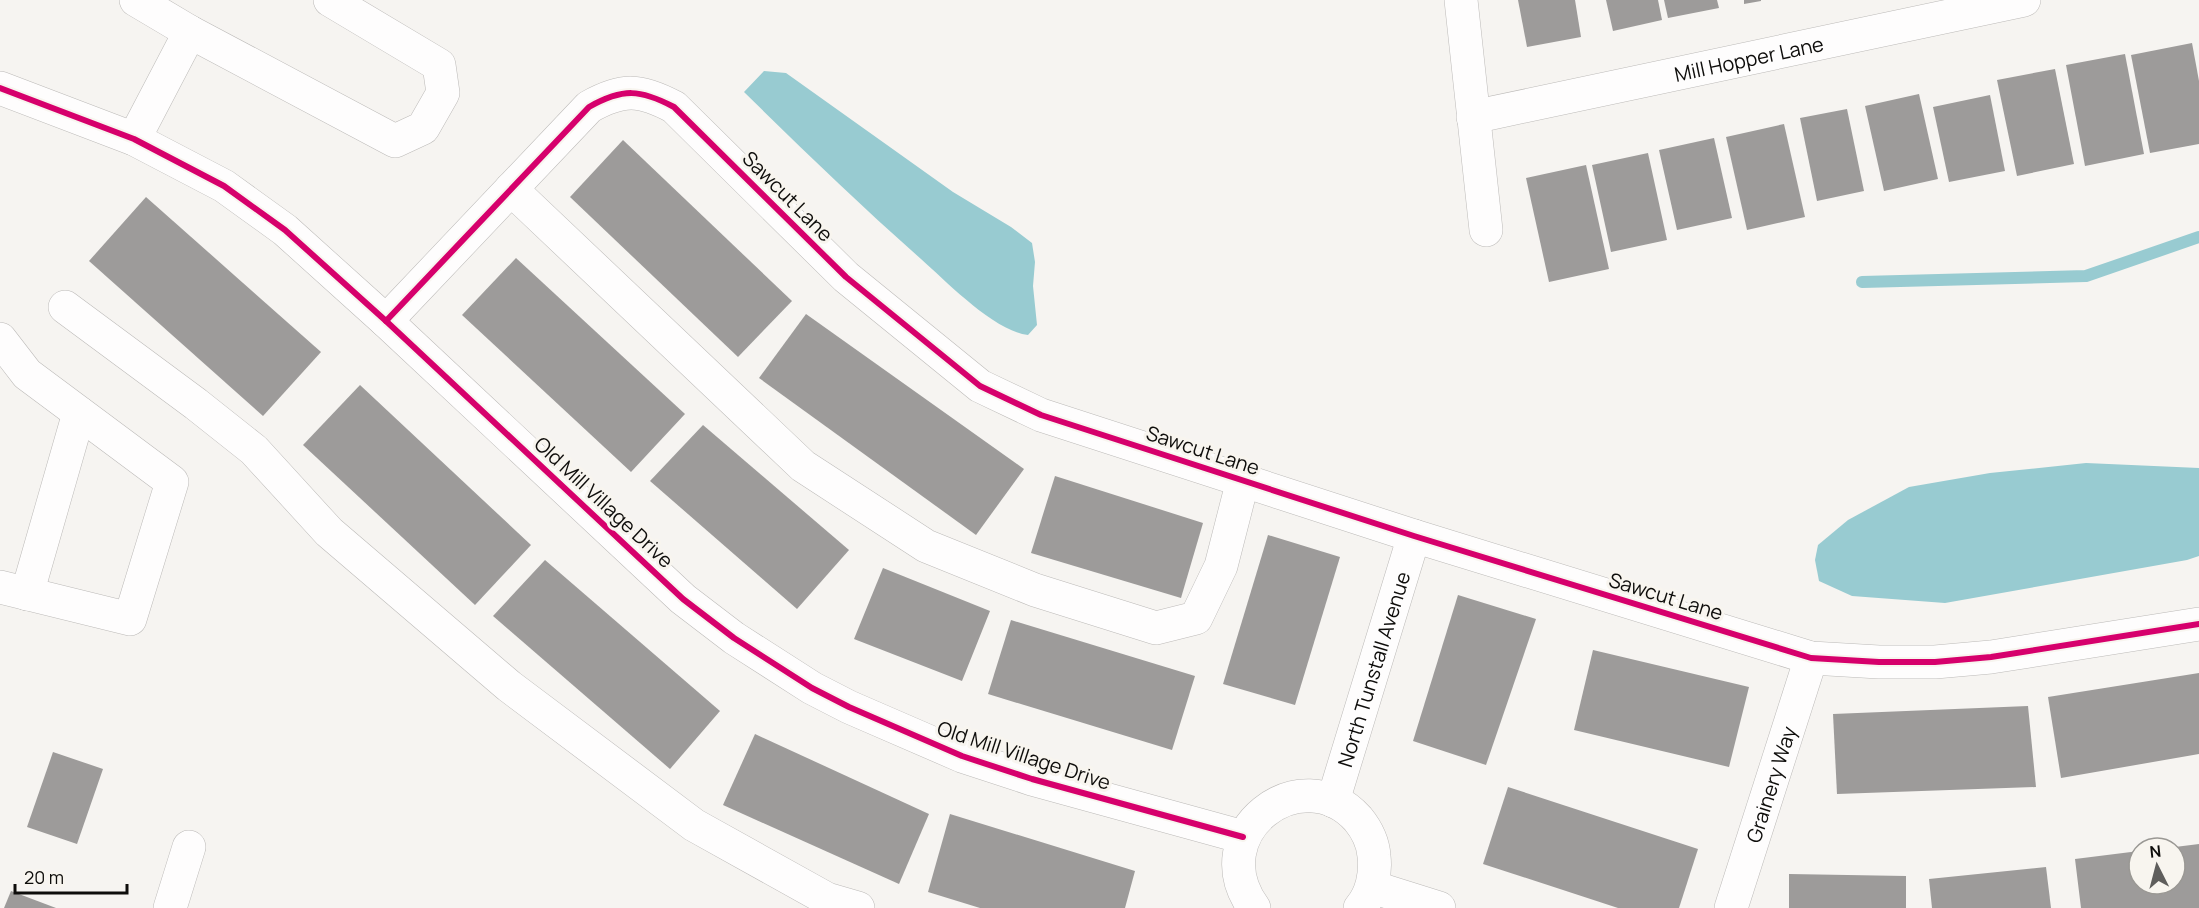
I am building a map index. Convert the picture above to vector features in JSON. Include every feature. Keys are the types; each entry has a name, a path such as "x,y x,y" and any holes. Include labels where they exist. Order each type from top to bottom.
{"street":[{"path":"136,0 190,32 395,141 423,128 443,93 439,64 330,0"},
{"path":"1461,0 1486,230"},
{"name":"Mill Hopper Lane","path":"1473,117 2024,0"},
{"path":"134,139 190,32"},
{"name":"Old Mill Village Drive","path":"0,88 134,139 224,186 285,230 386,321 683,599 734,638 812,688 962,756 1032,779 1243,837"},
{"name":"Sawcut Lane","path":"386,321 589,107 609,96 630,92 656,97 675,107 846,277 980,386 1041,415 1414,536 1810,658 1935,662 1991,657 2199,624"},
{"path":"512,189 803,466 926,546 1024,585 1156,628 1196,618 1221,566 1243,480"},
{"path":"65,308 196,404 254,450 329,532 518,693 694,825 827,898 858,908"},
{"path":"0,339 27,374 80,413 172,482 130,619 14,590 80,413"},
{"name":"North Tunstall Avenue","path":"1333,801 1414,536"},
{"name":"Grainery Way","path":"1731,908 1810,658"},
{"path":"1254,908 1245,896 1239,877 1238,857 1243,837 1255,819 1271,806 1291,798 1312,796 1333,801 1351,812 1365,827 1373,846 1375,867 1366,898 1438,908"},
{"path":"170,908 189,847"}],"water":[{"path":"764,71 786,73 953,192 1011,227 1032,243 1035,262 1033,286 1037,325 1028,335 1001,325 957,292 809,156 744,92"},
{"path":"2086,463 2199,468 2199,556 1945,603 1852,596 1819,581 1815,560 1818,545 1848,520 1909,487 1990,473"}],"building":[{"path":"1518,0 1575,0 1581,37 1527,47"},
{"path":"1606,0 1658,0 1662,20 1613,31"},
{"path":"1664,0 1717,0 1719,8 1668,18"},
{"path":"1744,0 1761,0 1761,1 1744,4"},
{"path":"2192,43 2199,81 2199,144 2150,153 2131,55"},
{"path":"2125,54 2144,154 2085,166 2066,65"},
{"path":"2055,69 2074,164 2017,176 1997,80"},
{"path":"1919,94 1938,179 1884,191 1865,106"},
{"path":"1990,95 2005,171 1949,182 1933,107"},
{"path":"1847,109 1864,191 1817,201 1800,118"},
{"path":"1784,124 1805,217 1747,230 1726,137"},
{"path":"1714,138 1732,218 1677,230 1659,150"},
{"path":"623,140 792,301 738,357 570,197"},
{"path":"1648,153 1667,240 1611,252 1592,165"},
{"path":"1586,165 1609,269 1549,282 1526,178"},
{"path":"146,197 321,352 263,416 89,261"},
{"path":"516,258 685,414 631,472 462,315"},
{"path":"806,314 1024,469 976,535 759,378"},
{"path":"360,385 531,545 475,605 303,445"},
{"path":"703,425 849,550 797,609 650,481"},
{"path":"1055,476 1203,523 1181,598 1031,553"},
{"path":"1268,535 1340,557 1295,705 1223,684"},
{"path":"545,560 720,711 670,769 493,616"},
{"path":"883,568 990,611 962,681 854,639"},
{"path":"1458,595 1536,619 1486,765 1413,741"},
{"path":"1011,620 1195,676 1172,750 988,694"},
{"path":"1593,650 1749,687 1729,767 1574,730"},
{"path":"2199,673 2199,754 2061,778 2048,697"},
{"path":"2028,706 2036,787 1837,794 1833,714"},
{"path":"755,734 929,814 899,884 723,805"},
{"path":"53,752 103,769 77,844 27,827"},
{"path":"1508,787 1698,849 1679,908 1618,908 1483,864"},
{"path":"950,814 1135,871 1125,908 980,908 928,892"},
{"path":"2199,844 2199,908 2081,908 2075,859 2127,852 2127,896 2187,896 2187,846"},
{"path":"2046,867 2051,908 1932,908 1929,879"},
{"path":"1789,874 1906,876 1906,908 1789,908"},
{"path":"11,891 56,908 4,908"}],"waterway":[{"path":"1862,282 2086,276 2199,237"}],"cycle path":[{"path":"0,88 134,139 224,186 285,230 386,321 683,599 734,638 812,688 849,707 962,756 1032,779 1243,837"},
{"path":"386,321 589,107 612,96 641,94 674,107 846,277 980,386 1041,415 1414,536 1811,658 1879,662 1935,662 1991,657 2199,624"}]}
